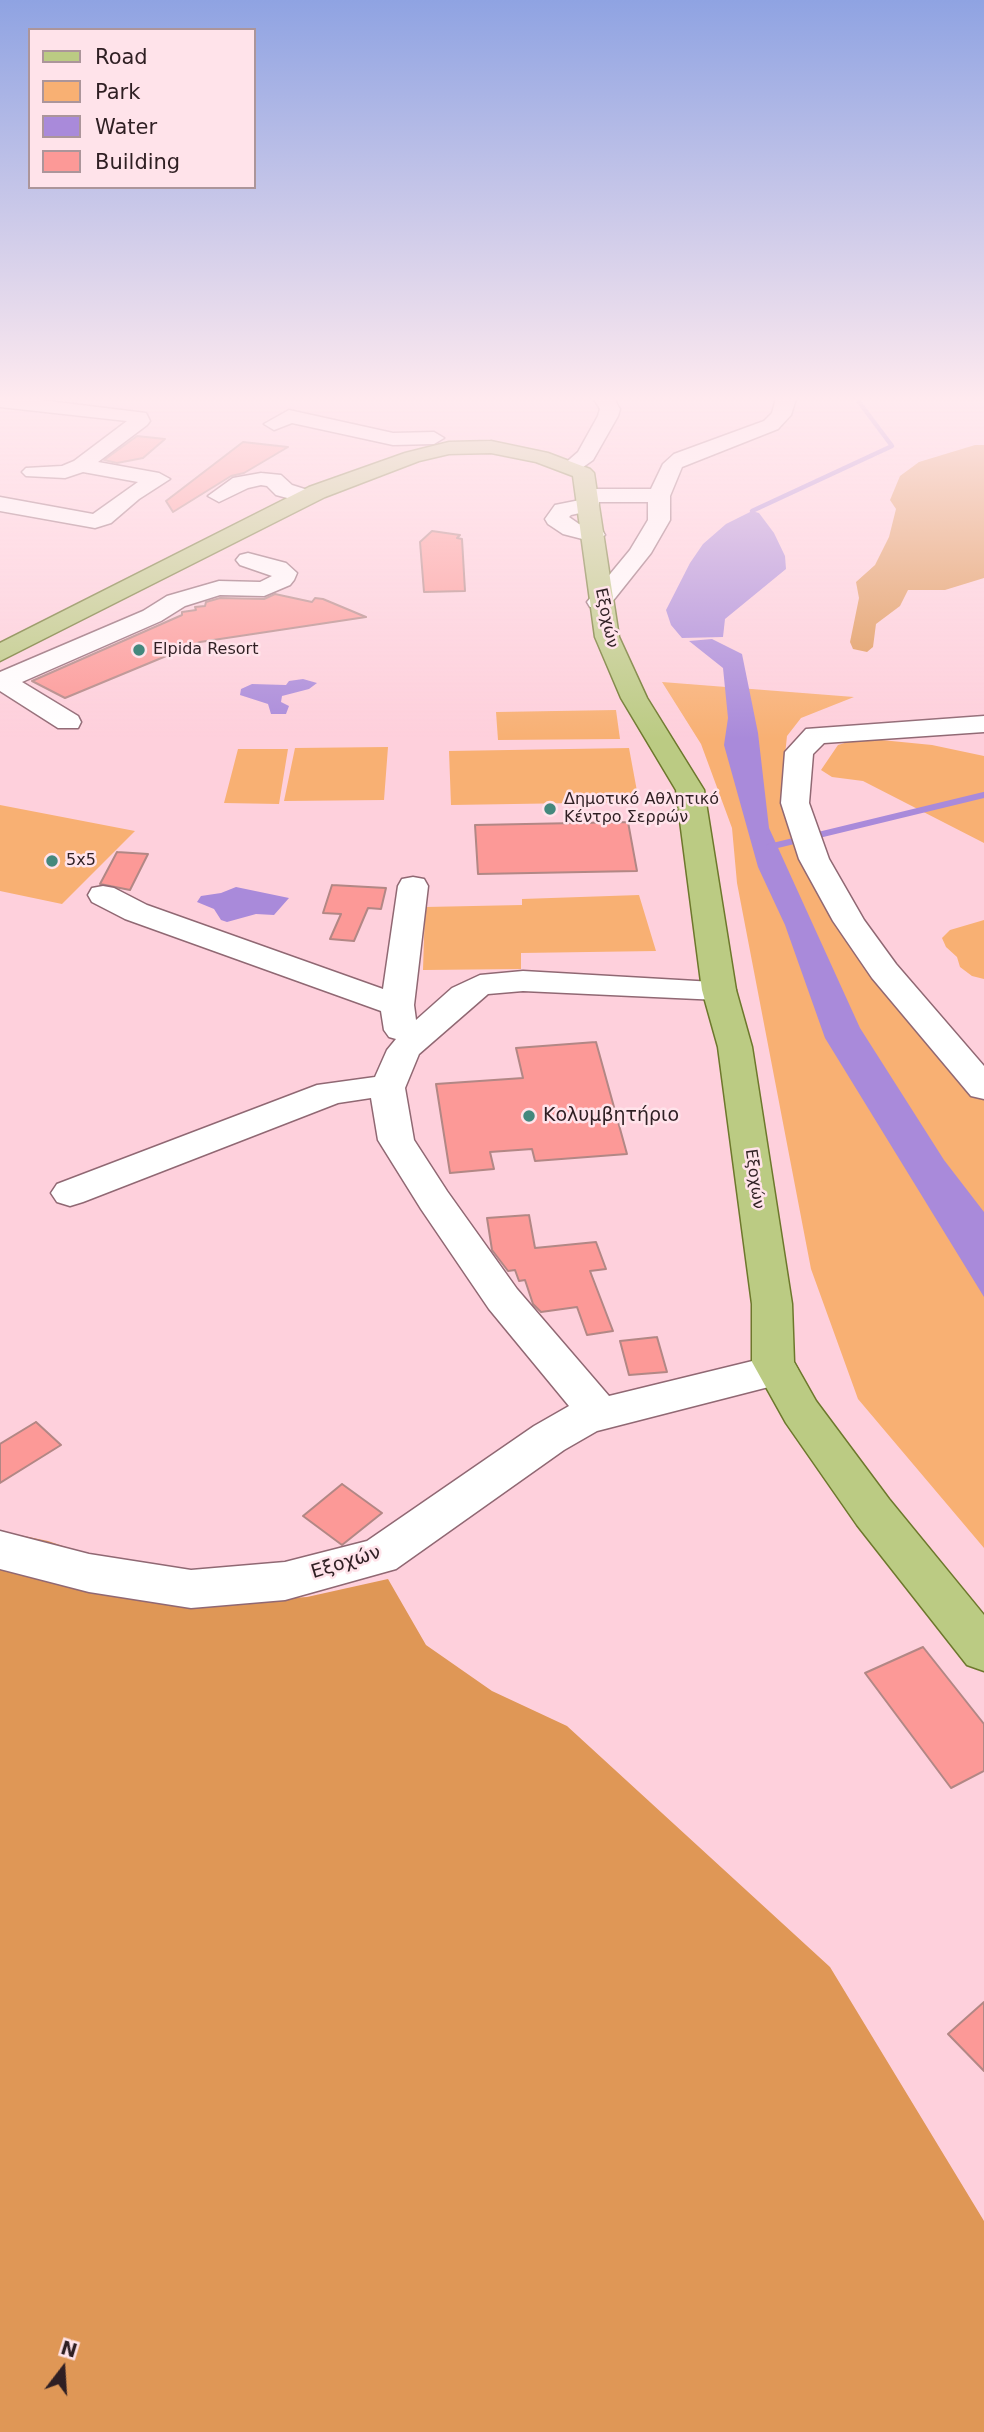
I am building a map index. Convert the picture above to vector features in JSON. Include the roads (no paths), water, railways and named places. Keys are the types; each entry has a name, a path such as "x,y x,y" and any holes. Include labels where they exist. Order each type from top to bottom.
{"main road":[{"path":"0,653 276,512"},
{"name":"Εξοχών","path":"591,512 599,602 607,637 625,680 690,790 719,990 735,1047 772,1304 773,1362 801,1412 873,1512 984,1650"}],"street":[{"path":"47,512 95,521 110,512"},
{"path":"563,512 556,519 571,529 594,535"},
{"path":"599,602 640,553 659,520 659,512"},
{"path":"68,722 2,681 189,597 219,588 264,589 282,580 285,573 278,568 248,559"},
{"path":"984,724 816,735 799,752 795,790 799,821 830,891 884,971 984,1088"},
{"path":"404,1050 397,1005 413,886"},
{"path":"103,895 136,912 397,1005"},
{"path":"598,1412 503,1299 434,1200 396,1140 387,1088 404,1050 464,995 480,985 499,982 719,990"},
{"path":"70,1193 330,1093 363,1087 387,1088"},
{"name":"Εξοχών","path":"0,1550 89,1573 191,1588 285,1581 380,1556 549,1438 598,1412 777,1370"}],"water":[{"path":"749,512 759,513 774,533 785,556 786,569 725,619 723,637 682,638 671,625 666,610 703,544 726,524"},
{"path":"712,639 742,654 758,733 769,828 860,1028 944,1160 984,1212 984,1297 825,1038 785,925 758,867 724,745 728,718 723,668 689,641"},
{"path":"303,679 317,683 309,689 282,696 281,702 289,706 286,714 271,714 268,704 240,695 241,689 252,684 286,685 289,681"},
{"path":"236,887 289,898 274,915 256,914 227,922 221,920 214,909 197,902 201,896"}],"waterway":[{"path":"769,847 984,795"}],"place":[{"name":"Elpida Resort","path":"139,650"},
{"name":"Δημοτικό Αθλητικό Κέντρο Σερρών","path":"550,809"},
{"name":"5x5","path":"52,861"},
{"name":"Κολυμβητήριο","path":"529,1116"}]}
